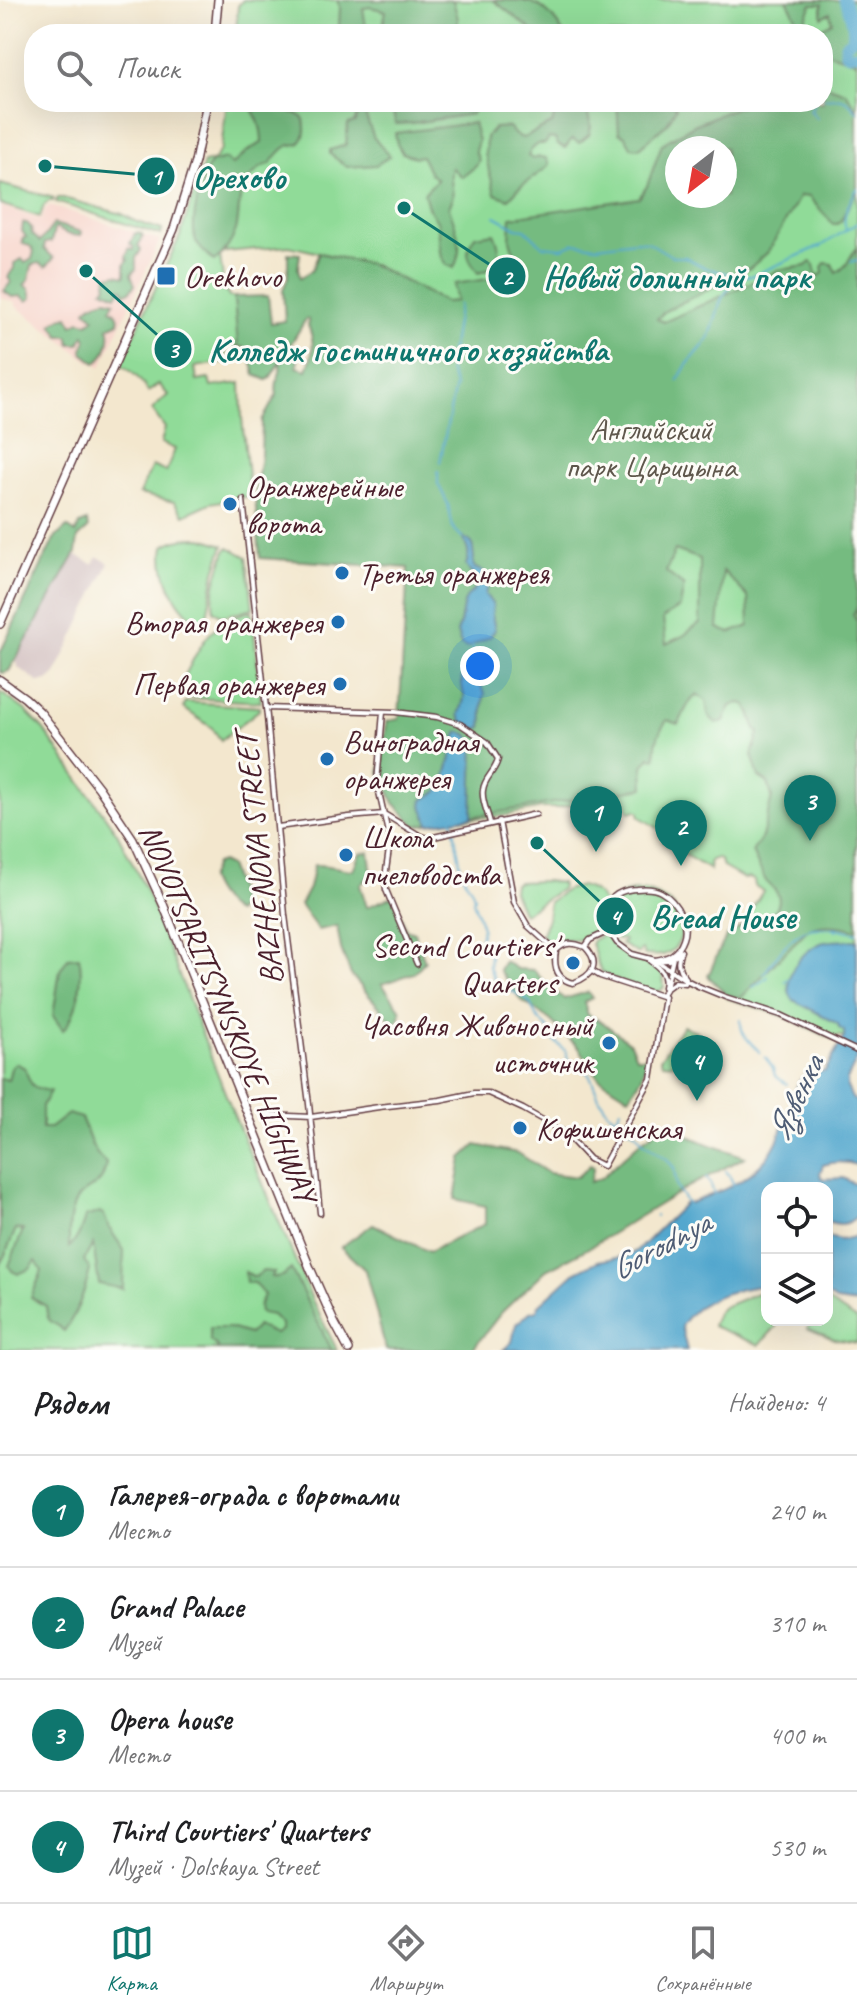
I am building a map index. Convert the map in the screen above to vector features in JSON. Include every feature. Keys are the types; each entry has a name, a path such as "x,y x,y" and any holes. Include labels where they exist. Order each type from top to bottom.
{"main road":[{"path":"216,24 218,0"},
{"path":"0,624 174,229 199,149 205,112"},
{"name":"NOVOTSARITSYNSKOYE HIGHWAY","path":"0,680 25,698 51,724 110,804 143,859 310,1268 349,1350"}],"street":[{"name":"BAZHENOVA STREET","path":"243,500 285,915 320,1213"},
{"path":"265,708 395,712 437,717 460,724 487,742 498,759 482,791 490,823"},
{"path":"383,712 377,783 390,842 386,890 417,964"},
{"path":"278,827 384,814 428,838"},
{"path":"390,842 428,838 536,814"},
{"path":"499,821 514,902 535,934 556,951"},
{"path":"661,996 666,988 670,970 673,956 685,934 684,920 670,899 657,890 618,892 607,909 609,931 623,949 642,958 656,960 670,970 686,980 725,997 781,1015 857,1051"},
{"path":"585,947 595,937 609,931"},
{"path":"566,944 585,947 594,959 592,971 582,980 573,983 566,981 556,971 556,951 566,944"},
{"path":"666,988 663,972 650,961 681,951 678,965 686,980"},
{"path":"268,1115 311,1117 488,1093 564,1132 593,1161 603,1166 651,1079 664,997 592,971"},
{"path":"666,988 675,982 685,983 686,980"}],"shaded area":[{"path":"50,205 160,240 101,367 16,306 16,302 0,298 0,206 41,220"},
{"path":"58,546 93,564 98,557 109,563 55,675 48,681 38,682 18,667 14,651"}],"green space":[{"name":"Английский парк Царицына","path":"243,0 850,0 857,18 857,1033 838,1036 835,1040 781,1015 727,998 727,992 711,975 763,891 755,886 754,880 744,879 723,867 717,858 709,863 710,870 664,842 672,836 671,831 667,828 661,830 640,817 636,810 630,812 620,793 557,808 452,820 445,302 373,265 289,246 226,252 220,256 224,287 229,297 234,297 238,347 225,349 227,362 195,367 197,381 209,379 211,387 241,383 250,496 210,503 184,515 174,502 139,494 152,466 166,472 175,449 161,443 165,428 152,410 168,395 159,384 148,392 136,376 120,364 180,236 204,163 214,160 221,149 226,112 833,112 833,24 237,24 238,6"},
{"path":"337,0 453,0 458,24 383,24 386,11 370,7 363,8 365,24 339,24"},
{"path":"493,0 535,4 550,14 558,24 524,24"},
{"path":"787,0 857,0 857,62 833,54 833,24 828,24 832,22 830,13 822,17 822,4 812,4 805,20 798,21"},
{"name":"Английский парк Царицына","path":"833,87 846,92 857,110 857,190 841,221 833,224 809,197 800,196 768,252 750,268 665,311 657,319 664,322 779,270 806,266 811,262 819,276 825,263 832,264 836,273 857,248 857,607 853,615 857,621 857,930 824,926 806,931 741,998 727,995 708,976 728,935 769,915 779,903 777,893 766,881 752,852 762,837 772,797 768,783 759,777 752,755 759,733 748,707 739,703 731,706 724,721 716,724 708,714 706,701 698,695 694,698 678,724 667,720 662,729 656,742 656,757 650,757 643,766 644,788 416,826 394,803 380,772 387,721 399,719 408,568 260,558 255,496 262,421 277,394 280,364 291,350 298,359 297,367 307,370 313,343 306,319 270,378 267,380 255,375 249,352 238,347 234,297 268,296 271,323 285,321 283,290 288,277 288,253 300,254 300,278 312,270 319,253 373,265 445,302 456,301 454,284 494,278 517,262 510,240 511,217 639,198 665,142 665,208 737,208 737,136 675,136 725,112 833,112","holes":["675,550 700,559 700,623 666,644 663,618 680,607 684,586 666,572","723,571 748,597 749,626 730,633 718,628"]},
{"path":"254,112 296,113 304,119 305,133 299,144 284,148 244,186 234,234 214,261 201,249 194,233 203,180 210,163 225,159 232,165 262,143"},
{"path":"360,112 364,112 374,138 390,156 376,165 347,167 330,154 330,150 346,145 348,124 355,122"},
{"path":"393,112 473,112 472,114 396,124"},
{"path":"552,112 587,112 591,127 589,135 579,143 572,139 565,148 549,138 545,144 538,144 528,156 533,159 546,158 549,164 545,169 509,199 495,194 485,154 486,137 494,128 509,127 515,135 523,138 552,124"},
{"path":"618,112 674,112 667,124 639,148 631,147 625,136 619,133"},
{"path":"473,123 478,141 475,151 479,160 462,177 452,168 451,173 453,197 449,207 459,245 454,268 445,264 440,252 438,223 424,193 437,180 421,156 402,153 395,133"},
{"path":"0,184 54,198 44,205 40,217 0,204"},
{"path":"58,198 122,214 162,230 161,235 56,202"},
{"path":"23,223 31,227 32,234 40,242 54,224 81,232 80,236 54,230 51,242 45,243 44,249 54,258 46,267 39,263 32,265 29,280 24,285 30,289 32,298 27,301 22,296 12,297 4,291 11,282 8,277 14,263 32,259 34,251 23,244 22,239 26,237 22,231"},
{"path":"135,233 142,234 143,238 138,246 141,250 136,258 136,269 131,274 135,285 124,294 124,289 120,287 116,295 103,289 107,286 108,276 125,276 126,257 129,248 134,250 130,244"},
{"path":"494,233 499,247 498,259 492,267 478,273 469,259 469,247 475,236"},
{"path":"107,299 115,301 111,309 117,314 119,322 108,327 107,347 96,363 83,353 87,339 84,335 79,344 71,344 68,336 60,336 52,324 68,316 73,325 80,321 88,323 95,318 86,310"},
{"path":"87,521 88,529 78,538 76,553 9,671 0,672 0,653 54,539 67,527 76,533 80,524"},
{"path":"202,538 224,545 203,625 185,611 172,591 163,557 164,546 168,543"},
{"path":"229,547 247,557 253,608 223,616 214,611 213,596"},
{"path":"252,611 261,702 189,698 182,694 181,683 207,637 225,621"},
{"path":"0,692 25,710 43,729 117,833 146,890 233,1113 313,1302 337,1350 0,1350"},
{"path":"186,702 259,707 259,710 221,740 211,727 183,708"},
{"path":"369,852 372,874 360,885 367,907 393,896 406,929 414,932 425,961 414,973 382,984 401,1010 394,1024 351,975 341,949 337,926 318,930 300,905 309,888 314,865 353,870 360,853"},
{"path":"221,862 229,866 236,887 240,908 236,913 220,899 209,879 215,864"},
{"path":"561,883 562,887 523,914 513,891 514,884"},
{"path":"580,886 599,896 604,914 603,930 582,940 563,939 549,944 542,933 549,902 566,890"},
{"path":"646,891 671,904 681,921 679,941 663,955 644,955 642,950 638,954 621,944 624,941 617,940 609,921 610,907 618,897 627,892"},
{"path":"602,935 624,953 638,960 650,961 663,972 664,987 655,992 603,973 591,944"},
{"path":"79,957 81,975 78,995 73,1015 63,1030 53,1016 60,970 68,958"},
{"path":"504,961 517,969 534,970 564,999 588,992 592,998 584,1002 588,1015 630,1043 636,1057 647,1057 642,1077 629,1097 599,1078 579,1048 550,1020 521,1000 499,970"},
{"path":"683,1026 696,1031 705,1048 685,1061 662,1063 660,1059"},
{"path":"15,1063 25,1068 33,1085 50,1091 42,1106 42,1128 50,1128 68,1114 81,1118 94,1148 106,1163 99,1182 75,1202 70,1221 69,1247 85,1217 100,1212 124,1250 123,1289 99,1284 93,1244 84,1260 90,1270 86,1286 64,1331 50,1321 46,1306 31,1298 42,1271 36,1261 30,1269 18,1274 9,1266 23,1230 16,1229 0,1266 0,1078 8,1080"},
{"path":"664,1125 745,1157 546,1270 501,1313 472,1350 386,1350 365,1270 341,1247 373,1224 429,1252 485,1224 485,1206 455,1199 462,1158 476,1145 518,1153 548,1173 577,1177 590,1165 594,1166 590,1182 601,1178"},
{"path":"291,1269 332,1350 217,1350 218,1347 210,1341 210,1328 230,1328 249,1334 257,1326 275,1334 281,1330 281,1324 272,1315 260,1313 259,1306 264,1295 254,1283 246,1283 245,1272 255,1277 263,1271 274,1272 272,1277 278,1277"},
{"path":"761,1291 761,1326 776,1327 759,1345 712,1326 723,1307"},
{"path":"833,1305 857,1320 857,1343 834,1339 807,1328 833,1326"}],"water":[{"path":"463,537 472,543 473,564 484,572 489,583 485,594 493,605 495,630 490,637 467,648 461,645 457,632 465,601 480,580 466,565 468,553"},
{"path":"475,663 487,667 480,684 485,693 482,727 477,729 462,721 459,715 464,698 462,677 465,670"},
{"path":"459,732 467,734 474,742 472,817 429,824 422,806 423,800 444,784"},
{"name":"Gorodnya","path":"857,941 857,1059 847,1087 857,1102 857,1165 832,1163 823,1165 820,1173 824,1179 843,1178 857,1185 857,1216 843,1224 833,1223 833,1182 761,1182 761,1286 718,1296 697,1308 681,1326 687,1350 503,1350 512,1342 516,1324 537,1310 574,1273 598,1261 628,1256 686,1202 731,1186 766,1159 781,1132 799,1081 809,1074 825,1071 844,1037 844,1031 838,1024 793,1000 789,992 794,967 806,952 825,942"},
{"path":"857,1236 857,1304 833,1299 833,1238 841,1240"}],"waterway":[{"name":"Язвенка","path":"844,0 853,29 852,39 845,44 845,53 857,53"},
{"path":"833,98 850,103 857,112"},
{"path":"812,112 817,118"},
{"path":"846,229 845,214 857,189"},
{"path":"495,216 525,229 543,246 562,248 575,243 597,246 648,242 673,257 685,257 706,268 737,276 752,276 823,245 857,223"},
{"path":"851,262 857,260"},
{"path":"678,380 709,339 722,298 737,276"},
{"path":"449,364 459,304"},
{"path":"440,462 455,386 449,370"},
{"path":"438,471 438,484 448,504 453,528 463,538"},
{"path":"472,646 474,663"},
{"name":"Gorodnya","path":"452,818 463,876 472,890 482,927 480,941 490,956 489,967 496,984 530,1003 552,1039 566,1051 573,1067 587,1072 607,1110 667,1159 674,1168 677,1188 687,1203"},
{"path":"836,931 836,928 857,933"},
{"path":"764,974 784,947 803,931 836,928"},
{"path":"753,987 768,977"},
{"path":"785,981 789,979"},
{"path":"741,1020 744,1034 760,1052"},
{"path":"765,1057 775,1076 787,1084"},
{"path":"616,1118 621,1109"},
{"path":"726,1171 729,1175"},
{"path":"730,1177 734,1185"},
{"path":"706,1178 714,1194"}],"place":[{"name":"Орехово","path":"45,166"},
{"name":"Новый долинный парк","path":"404,208"},
{"name":"Колледж гостиничного хозяйcтва","path":"86,271"},
{"name":"Orekhovo","path":"166,276"},
{"name":"Оранжерейные ворота","path":"230,504"},
{"name":"Третья оранжерея","path":"342,573"},
{"name":"Вторая оранжерея","path":"338,622"},
{"name":"Первая оранжерея","path":"340,684"},
{"name":"Виноградная оранжерея","path":"327,759"},
{"name":"Opera house","path":"810,841"},
{"name":"Bread House","path":"537,843"},
{"name":"Галерея-ограда с воротами","path":"596,852"},
{"name":"Школа пчеловодства","path":"346,855"},
{"name":"Grand Palace","path":"681,866"},
{"name":"Second Courtiers' Quarters","path":"573,963"},
{"name":"Часовня Живоносный источник","path":"609,1043"},
{"name":"Third Courtiers' Quarters","path":"697,1101"},
{"name":"Кофишенская","path":"520,1128"}]}
